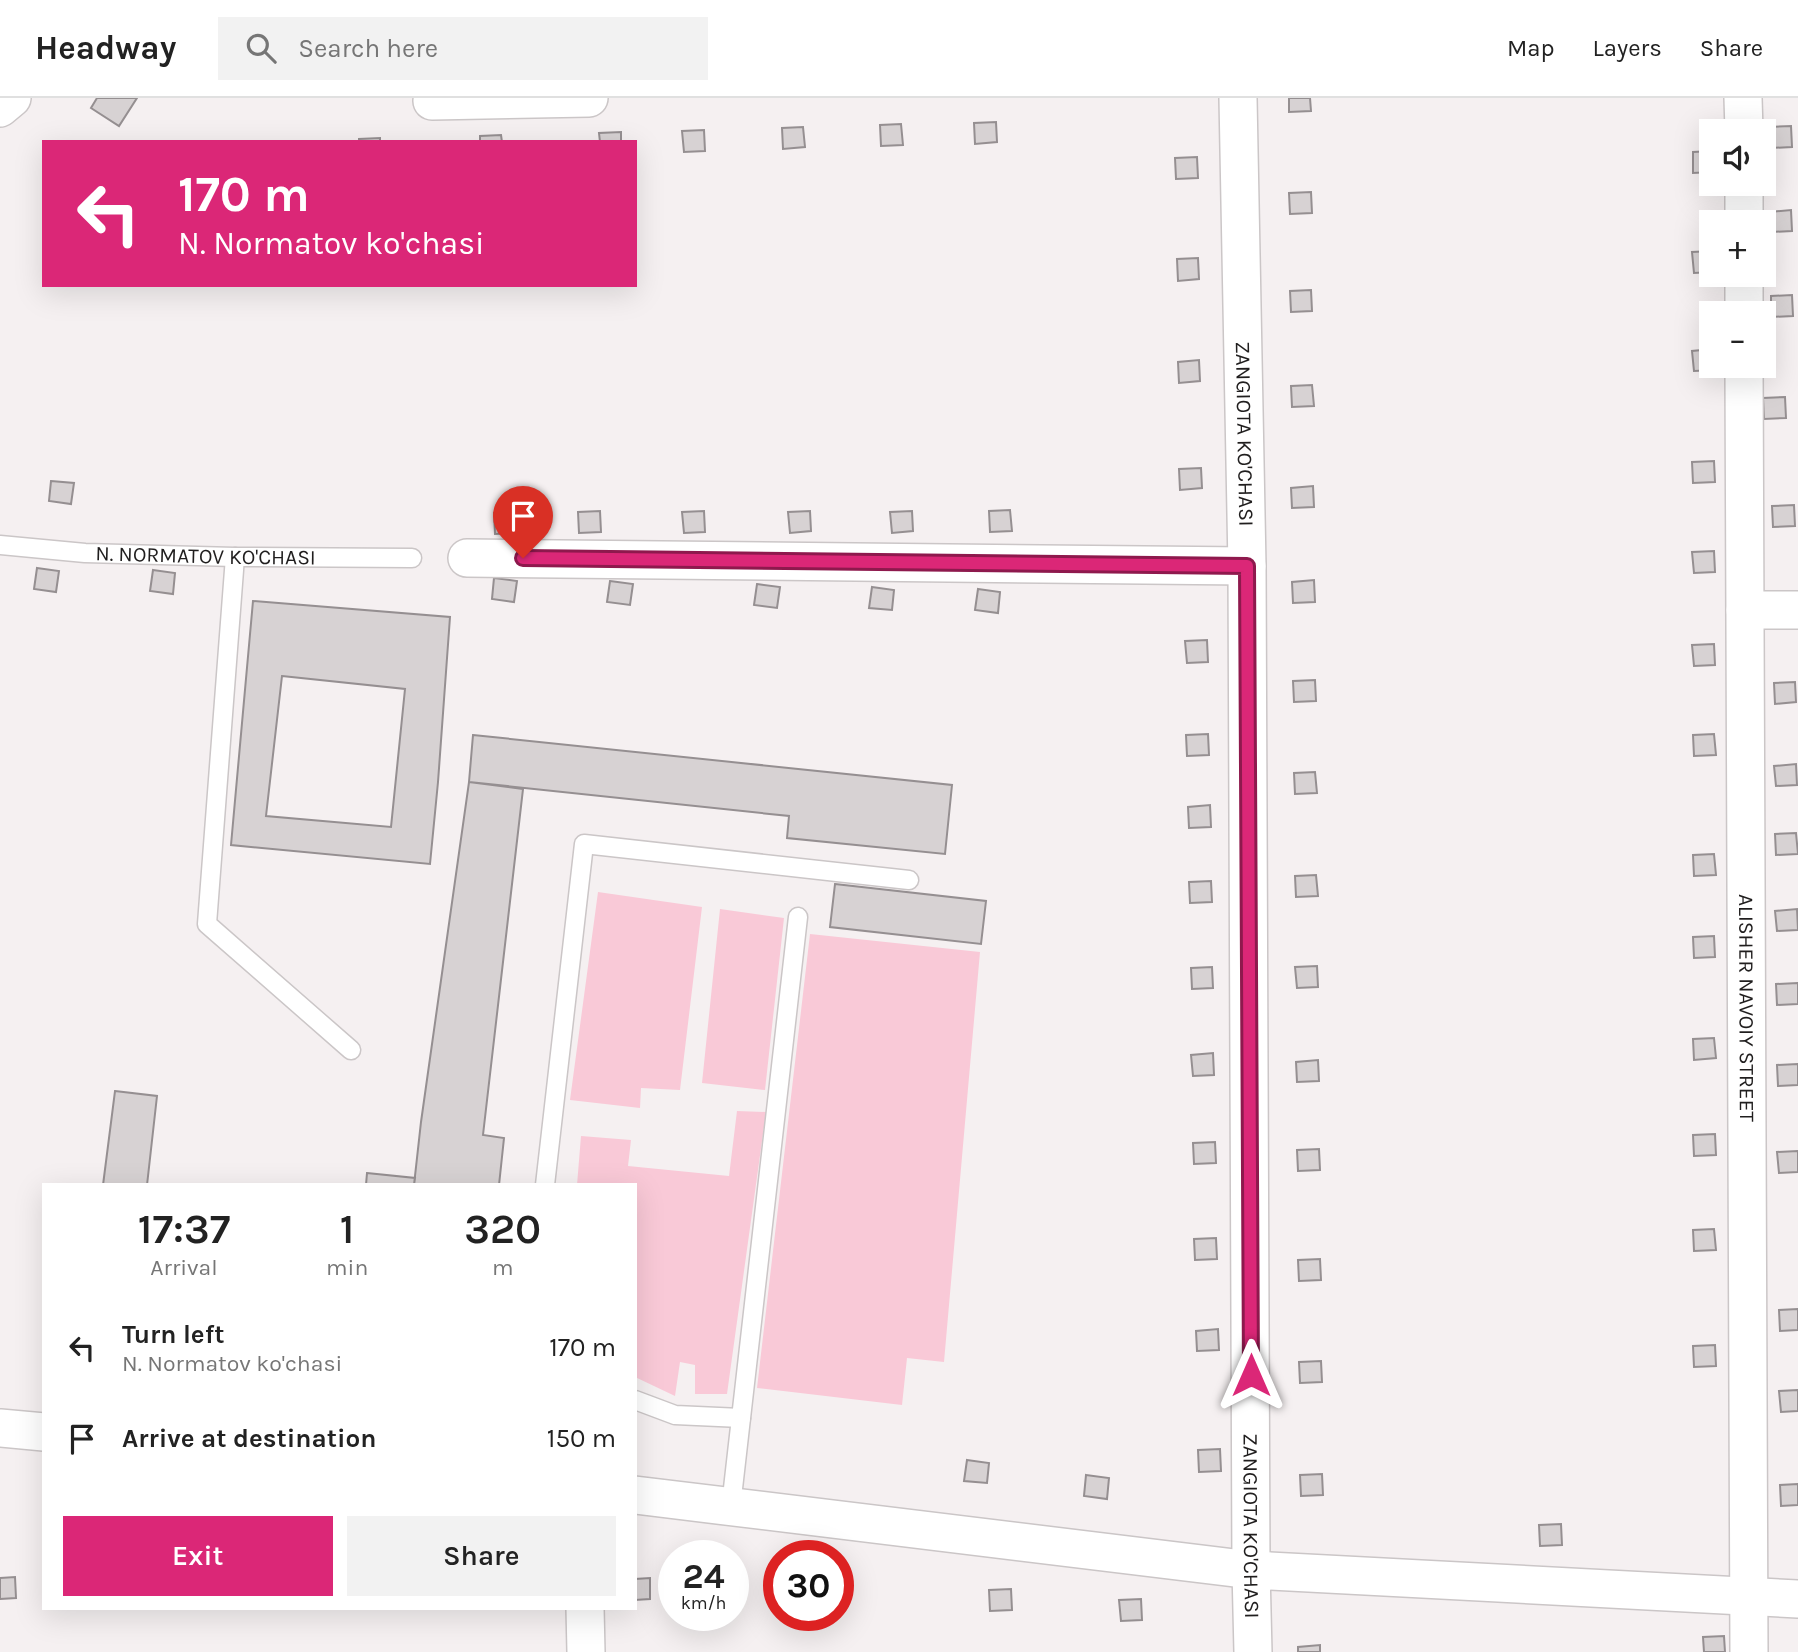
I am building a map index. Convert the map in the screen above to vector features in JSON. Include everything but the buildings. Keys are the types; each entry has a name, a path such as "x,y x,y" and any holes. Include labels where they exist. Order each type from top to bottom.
{"street":[{"path":"0,108 12,98"},
{"path":"432,102 589,98"},
{"name":"ZANGIOTA KO'CHASI","path":"1238,98 1247,566 1253,1652"},
{"path":"1744,98 1744,119"},
{"name":"ALISHER NAVOIY STREET","path":"1744,378 1749,1652"},
{"path":"467,558 1247,566"},
{"path":"1745,610 1798,610"},
{"path":"0,1427 42,1432"},
{"path":"637,1495 1251,1570 1798,1600"},
{"path":"585,1610 586,1652"}],"lane":[{"name":"N. NORMATOV KO'CHASI","path":"0,545 85,553 412,558"},
{"path":"235,557 207,924 351,1050"},
{"path":"545,1183 584,844 909,880"},
{"path":"731,1506 798,917"},
{"path":"637,1401 675,1415 741,1418"}],"shaded area":[{"path":"598,892 702,907 680,1090 641,1088 640,1108 570,1100"},
{"path":"720,909 784,918 765,1090 702,1083"},
{"path":"810,934 980,952 944,1362 907,1358 902,1405 757,1388"},
{"path":"737,1111 766,1112 727,1394 695,1394 695,1365 680,1362 675,1396 637,1378 637,1183 577,1183 581,1136 631,1140 628,1166 729,1176"}],"route":[{"path":"523,558 1247,566 1251,1375"}]}
